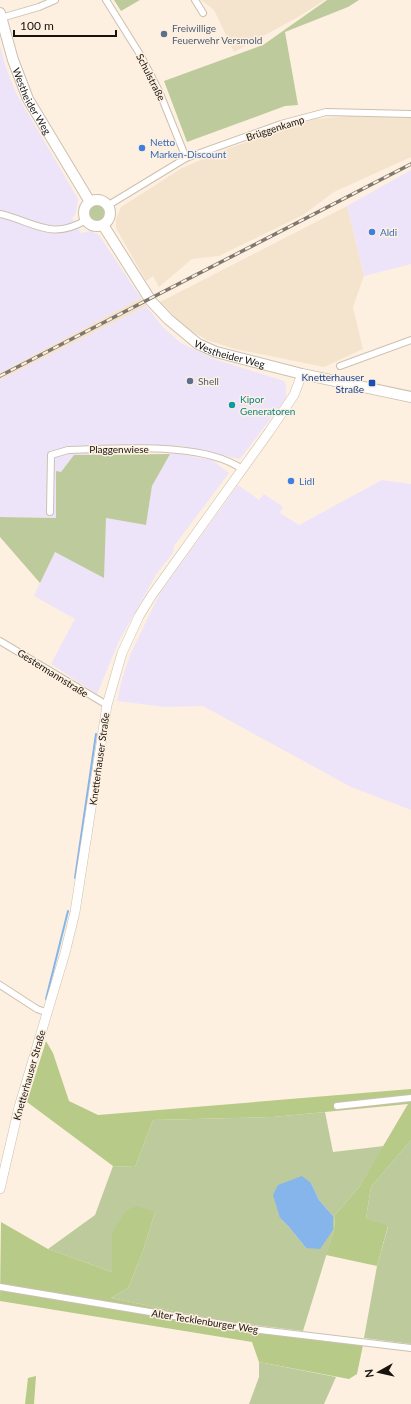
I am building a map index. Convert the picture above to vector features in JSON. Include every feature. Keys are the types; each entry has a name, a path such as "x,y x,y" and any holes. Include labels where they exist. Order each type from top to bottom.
{"main road":[{"name":"Westheider Weg","path":"1,16 13,60 28,99 90,202"},
{"path":"98,200 107,206 109,210 109,218 103,225 92,225 86,220 84,210 90,202 98,200"},
{"name":"Westheider Weg","path":"103,225 151,301 168,319 192,340 216,352 302,374 411,397"}],"street":[{"path":"1,16 39,7 55,0"},
{"name":"Schulstraße","path":"106,0 141,56 159,91 186,158"},
{"path":"195,0 203,13"},
{"name":"Brüggenkamp","path":"107,206 186,158 281,124 326,112 411,114"},
{"path":"0,214 50,231 64,230 86,220"},
{"path":"340,366 411,340"},
{"name":"Knetterhauser Straße","path":"0,1189 19,1107 48,1012 75,912 107,705 122,652 142,611 165,574 294,396 302,374"},
{"name":"Plaggenwiese","path":"50,512 51,455 68,450 180,449 227,460 242,469"},
{"name":"Gestermannstraße","path":"0,641 60,676 98,702 107,705"},
{"path":"0,985 37,1009 48,1012"},
{"path":"337,1106 411,1098"},
{"name":"Alter Tecklenburger Weg","path":"0,1287 252,1329 411,1348"}],"shaded area":[{"path":"201,0 325,0 298,17 234,52 214,10"},
{"path":"0,46 6,68 16,93 78,199 76,213 72,218 81,233 91,231 99,235 141,298 0,373"},
{"path":"350,116 411,118 411,157 334,192 303,215 219,256 192,259 159,287 153,276 146,281 116,228 116,219 121,207 182,168 229,148 315,119"},
{"path":"411,170 411,264 364,276 347,206"},
{"path":"347,206 364,276 353,307 363,349 324,367 235,349 207,340 186,328 160,302"},
{"path":"141,298 146,306 0,380 0,373"},
{"path":"146,306 163,327 181,343 214,359 284,381 286,386 286,398 240,459 182,446 106,446 106,455 74,455 61,472 56,472 56,518 0,517 0,380"},
{"path":"170,454 179,454 212,460 229,473 174,546 173,553 157,573 119,641 97,694 51,664 75,619 34,596 55,551 103,577 106,518 146,525 152,486"},
{"path":"382,480 411,484 411,810 351,787 203,706 165,707 117,701 130,655 160,593 238,485 259,500 264,494 283,507 280,513 299,525"}],"green space":[{"path":"114,0 140,0 121,11"},
{"path":"327,0 359,0 348,7 285,32 298,105 285,106 187,142 164,81 263,45"},
{"path":"97,205 104,210 105,213 100,220 97,221 90,216 89,213 94,206"},
{"path":"170,454 152,486 146,525 106,518 104,578 55,552 40,583 0,537 0,517 56,518 56,471 61,472 74,455"},
{"path":"46,1041 53,1053 69,1101 98,1115 411,1089 411,1140 371,1187 366,1218 388,1226 377,1266 326,1255 334,1230 335,1215 359,1187 408,1104 273,1117 153,1120 135,1167 113,1166 27,1102"},
{"path":"325,1112 333,1152 384,1146 359,1187 335,1215 334,1230 303,1331 223,1321 111,1298 128,1288 143,1251 155,1212 112,1233 112,1272 48,1249 95,1215 113,1166 135,1167 153,1120 273,1117","holes":["311,1183 319,1200 333,1216 306,1248 280,1218"]},
{"path":"411,1140 411,1344 364,1338 377,1266 388,1227 366,1218 371,1187"},
{"path":"137,1206 155,1212 143,1251 128,1288 111,1298 223,1321 260,1333 363,1345 357,1374 349,1379 259,1362 252,1342 0,1301 1,1222 48,1249 112,1272 112,1233 126,1211"},
{"path":"259,1362 336,1377 324,1404 249,1404 259,1377"},
{"path":"36,1376 34,1404 25,1404 28,1378"}],"water":[{"path":"302,1176 311,1183 319,1200 333,1216 333,1230 320,1249 306,1248 280,1218 273,1195 278,1185"}],"waterway":[{"path":"75,878 96,734"},
{"path":"46,999 68,911"}],"railway":[{"path":"0,376 411,164"}],"place":[{"name":"Freiwillige Feuerwehr Versmold","path":"164,34"},
{"name":"Netto Marken-Discount","path":"142,148"},
{"name":"Aldi","path":"372,232"},
{"name":"Shell","path":"190,381"},
{"name":"Knetterhauser Straße","path":"372,383"},
{"name":"Kipor Generatoren","path":"232,405"},
{"name":"Lidl","path":"291,481"}]}
